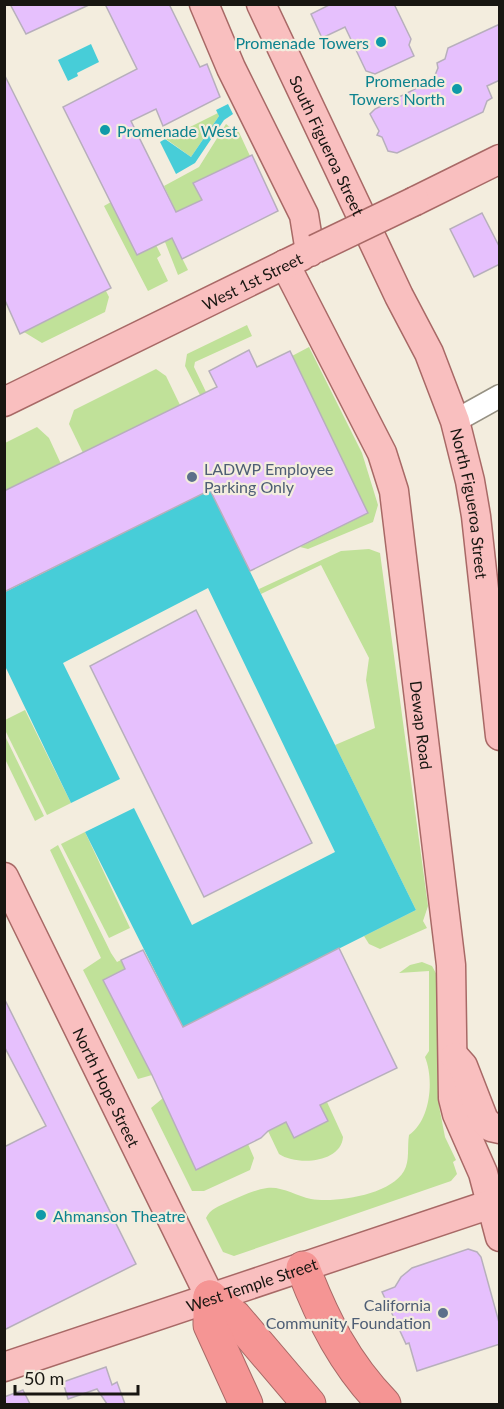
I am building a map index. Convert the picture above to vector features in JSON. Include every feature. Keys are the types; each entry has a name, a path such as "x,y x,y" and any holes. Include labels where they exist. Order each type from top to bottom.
{"highway":[{"path":"303,1268 334,1341 363,1383 384,1404"},
{"path":"210,1297 210,1325 246,1404"},
{"path":"210,1297 235,1317 309,1404"}],"main road":[{"path":"204,4 231,68 304,215 313,250"},
{"name":"South Figueroa Street","path":"261,4 394,286"},
{"name":"West 1st Street","path":"4,402 500,159"},
{"name":"Dewap Road","path":"285,264 391,473 451,965 453,1098 457,1114 496,1202 500,1237"},
{"name":"North Figueroa Street","path":"394,286 429,353 455,421 470,480 500,736"},
{"name":"North Hope Street","path":"4,877 210,1297"},
{"path":"452,1053 463,1066 484,1120 491,1127 500,1129"},
{"name":"West Temple Street","path":"4,1367 496,1202"}],"street":[{"path":"455,421 500,396"}],"green space":[{"path":"4,78 111,288 106,291 109,297 105,312 42,343 24,332"},
{"path":"218,113 219,116 191,157 166,139"},
{"path":"226,124 232,129 237,128 250,156 193,183 202,200 176,212 164,186 199,167"},
{"path":"111,202 156,245 161,255 157,258 168,281 148,291 104,206"},
{"path":"172,238 188,270 178,275 165,242"},
{"path":"247,325 252,336 195,362 194,367 206,392 200,395 185,366 187,354"},
{"path":"309,347 362,453 378,505 373,522 308,549 300,547 368,513 292,356"},
{"path":"156,369 166,376 180,405 83,453 69,424 74,410"},
{"path":"37,427 49,438 61,464 5,491 5,443"},
{"path":"369,549 380,553 428,906 423,921 427,928 380,949 369,944 364,936 416,910 335,745 375,728 366,680 369,658 321,565 261,594 259,589 341,551"},
{"path":"25,710 71,803 47,815 5,730 5,720"},
{"path":"5,736 44,816 35,821 5,759"},
{"path":"85,832 130,928 109,938 61,844"},
{"path":"58,845 111,953 117,962 121,960 125,969 103,980 152,1075 138,1079 83,970 101,958 50,850"},
{"path":"422,962 432,966 438,977 439,1106 445,1137 456,1160 453,1162 457,1174 451,1181 234,1256 223,1252 206,1218 212,1210 221,1205 267,1188 322,1200 362,1196 387,1186 404,1171 408,1158 409,1135 422,1120 429,1099 429,1076 425,1057 429,1051 429,971 399,973 410,965"},
{"path":"163,1098 196,1169 248,1144 254,1158 250,1170 204,1191 192,1191 151,1108"},
{"path":"327,1102 343,1137 335,1152 327,1157 307,1161 287,1158 279,1154 268,1131"}],"water":[{"path":"91,44 99,62 77,73 78,76 68,81 58,60"},
{"path":"228,104 233,114 224,120 195,163 176,174 160,142 165,139 191,157 219,116 216,110"},
{"path":"210,490 416,910 183,1027 85,832 134,808 192,925 335,852 208,588 63,663 120,779 71,803 5,666 5,592"}],"building":[{"path":"10,4 91,4 26,34"},
{"name":"Promenade West","path":"105,4 169,4 200,67 207,64 220,97 163,126 156,109 131,121 176,212 202,200 193,183 252,155 278,211 182,259 172,238 137,255 63,107 137,69"},
{"name":"Promenade Towers","path":"331,4 394,4 411,39 409,45 414,56 375,74 366,71 345,27 322,38 311,14"},
{"name":"Promenade Towers North","path":"500,24 500,80 487,86 492,98 487,101 483,112 397,153 388,151 382,137 377,135 379,131 370,114 375,109 433,80 438,68 437,63 445,59 448,48"},
{"path":"4,74 111,288 20,334 4,298"},
{"path":"482,213 500,248 500,264 474,277 450,229"},
{"name":"LADWP Employee Parking Only","path":"249,350 257,367 290,351 368,513 250,571 210,490 4,592 4,491 217,387 209,371"},
{"path":"196,610 312,843 204,897 90,666"},
{"path":"339,948 397,1068 320,1105 328,1121 294,1138 286,1122 268,1131 261,1138 196,1170 152,1075 103,980 125,969 121,960 143,950 183,1027"},
{"path":"4,998 136,1264 4,1330 4,1147 46,1126 4,1046"},
{"name":"California Community Foundation","path":"468,1249 477,1252 481,1257 500,1326 500,1344 417,1371 409,1343 406,1344 382,1292 395,1287 401,1277 412,1268"},
{"path":"106,1367 112,1385 117,1382 125,1404 107,1404 97,1389 68,1399 63,1382"},
{"path":"23,1390 30,1404 4,1404 4,1397"}],"place":[{"name":"Promenade Towers","path":"381,42"},
{"name":"Promenade Towers North","path":"457,89"},
{"name":"Promenade West","path":"105,130"},
{"name":"LADWP Employee Parking Only","path":"192,477"},
{"name":"Ahmanson Theatre","path":"41,1215"},
{"name":"California Community Foundation","path":"443,1313"}]}
